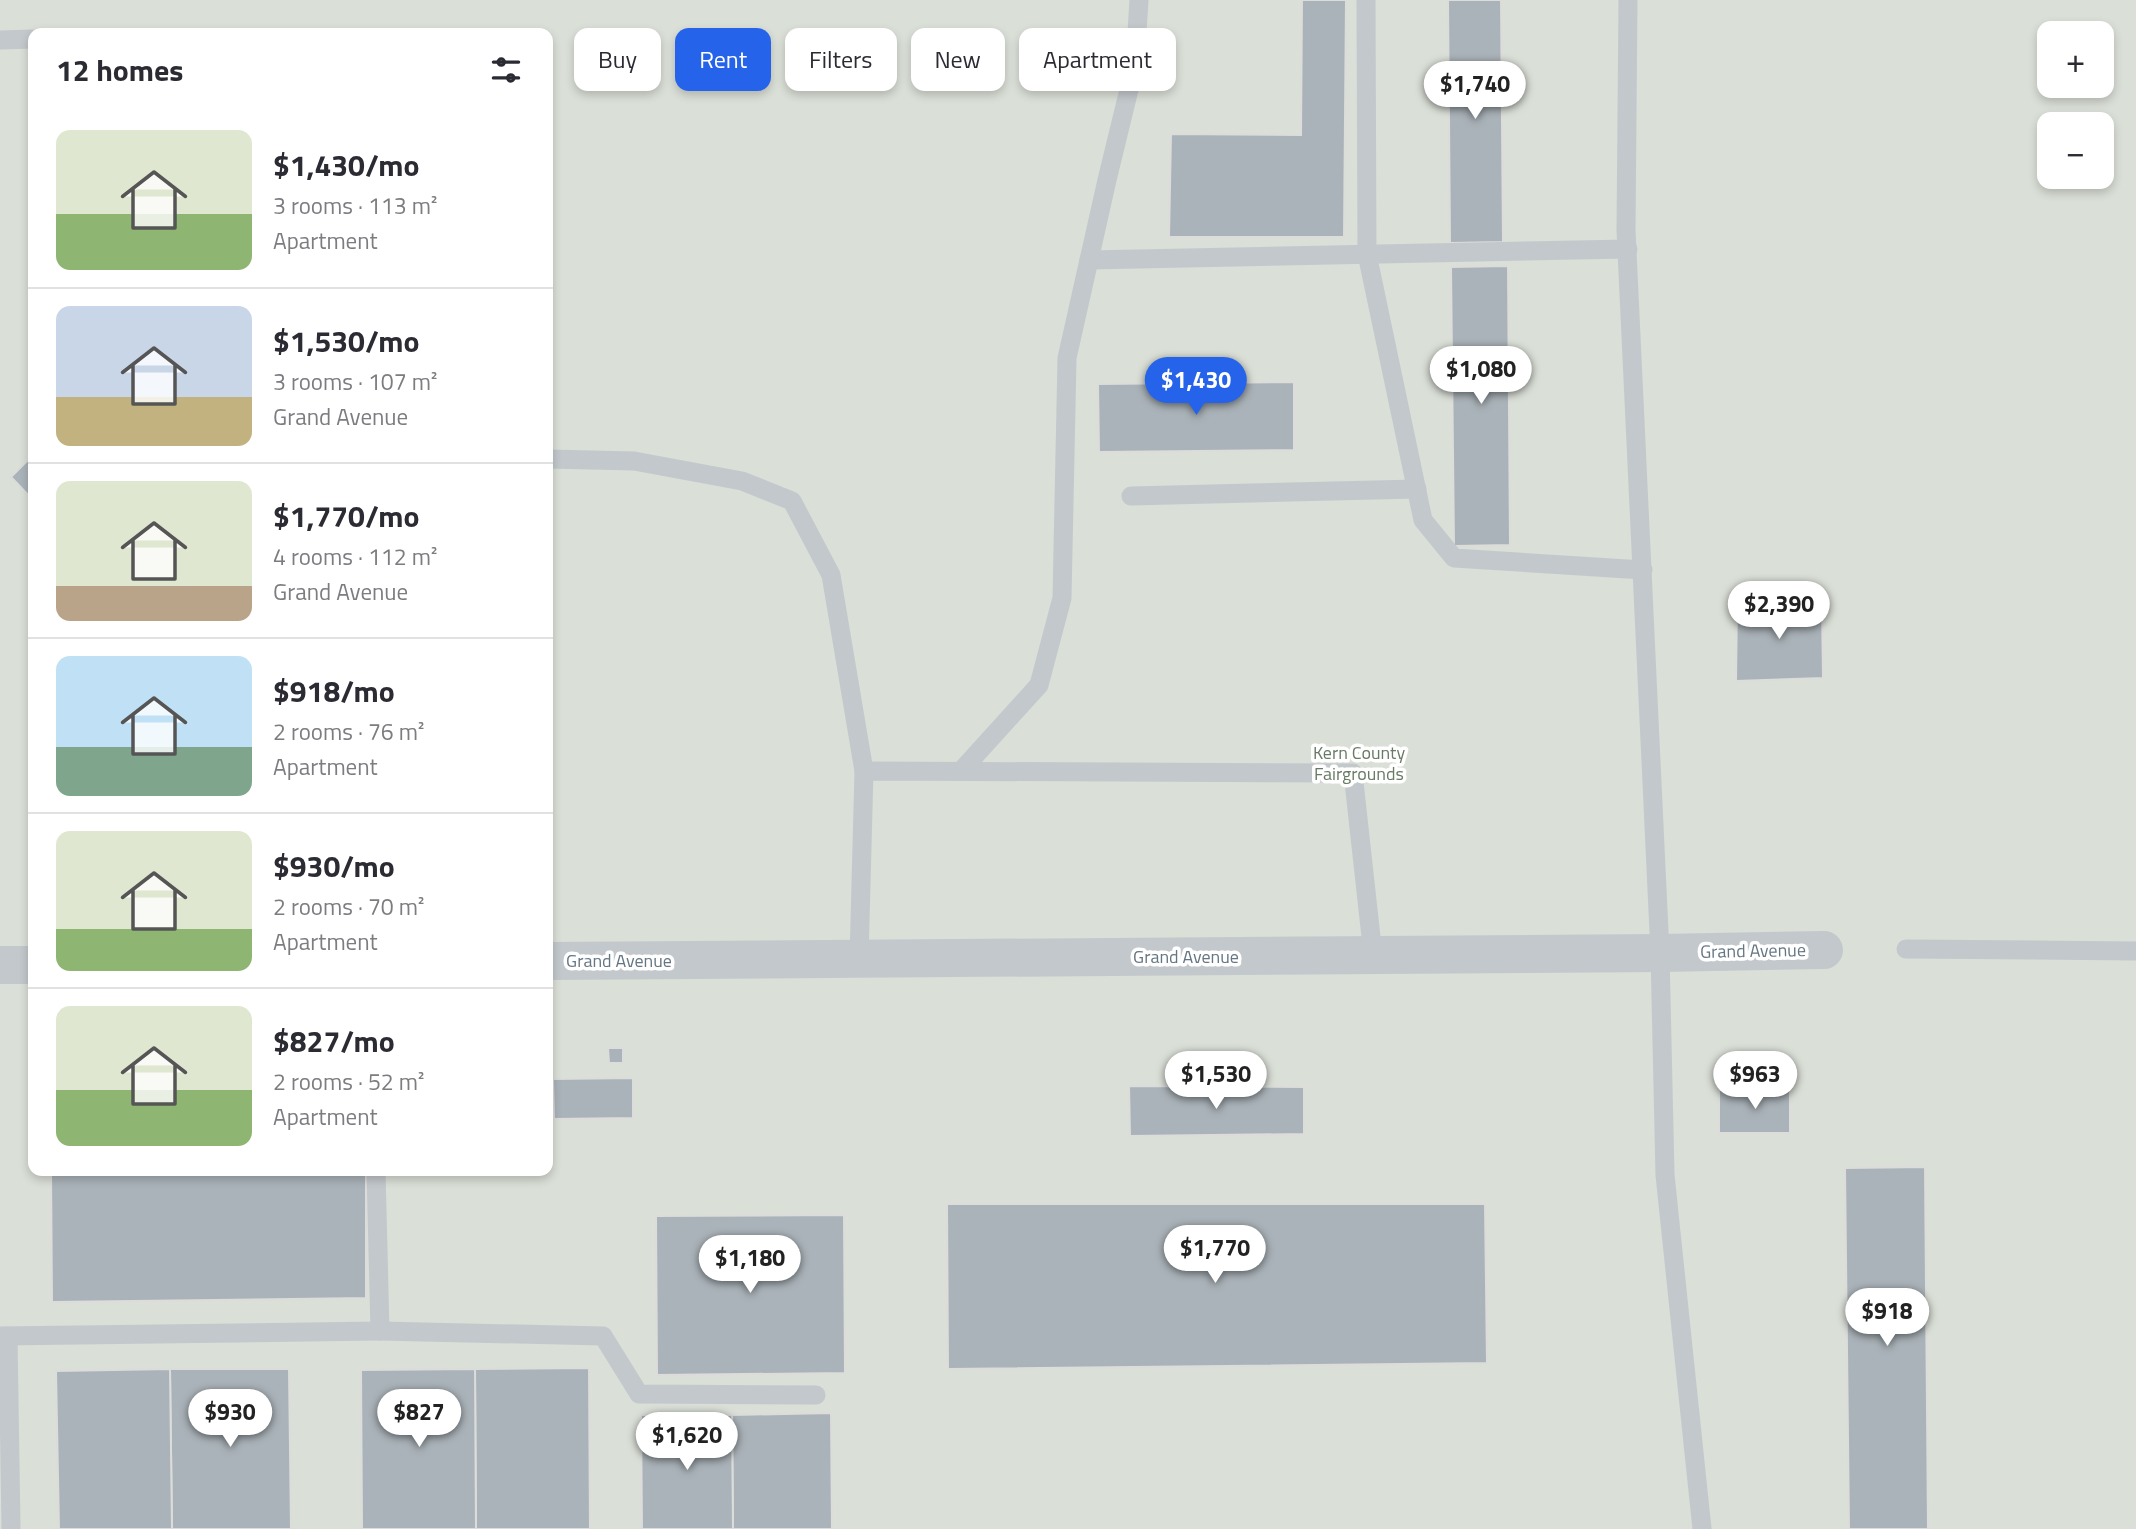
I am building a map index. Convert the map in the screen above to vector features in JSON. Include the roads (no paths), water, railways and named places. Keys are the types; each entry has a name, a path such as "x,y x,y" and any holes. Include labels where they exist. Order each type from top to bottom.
{"street":[{"name":"Grand Avenue","path":"553,961 1373,956 1824,950"},
{"path":"0,965 28,965"}],"lane":[{"path":"961,771 1039,685 1062,598 1067,358 1135,65 1139,0"},
{"path":"1366,0 1367,254 1423,520 1454,558 1643,570"},
{"path":"1628,0 1628,249 1660,953 1665,1175 1702,1529"},
{"path":"0,40 28,39"},
{"path":"1089,260 1628,249"},
{"path":"553,459 634,461 742,481 792,501 831,575 864,771 859,959"},
{"path":"1131,496 1417,489"},
{"path":"864,771 1353,773 1373,956"},
{"path":"1906,949 2136,951"},
{"path":"376,1176 380,1331"},
{"path":"11,1529 4,1336 380,1331 603,1335 639,1394 816,1395"}],"park label":[{"name":"Kern County Fairgrounds","path":"1359,763"}]}
